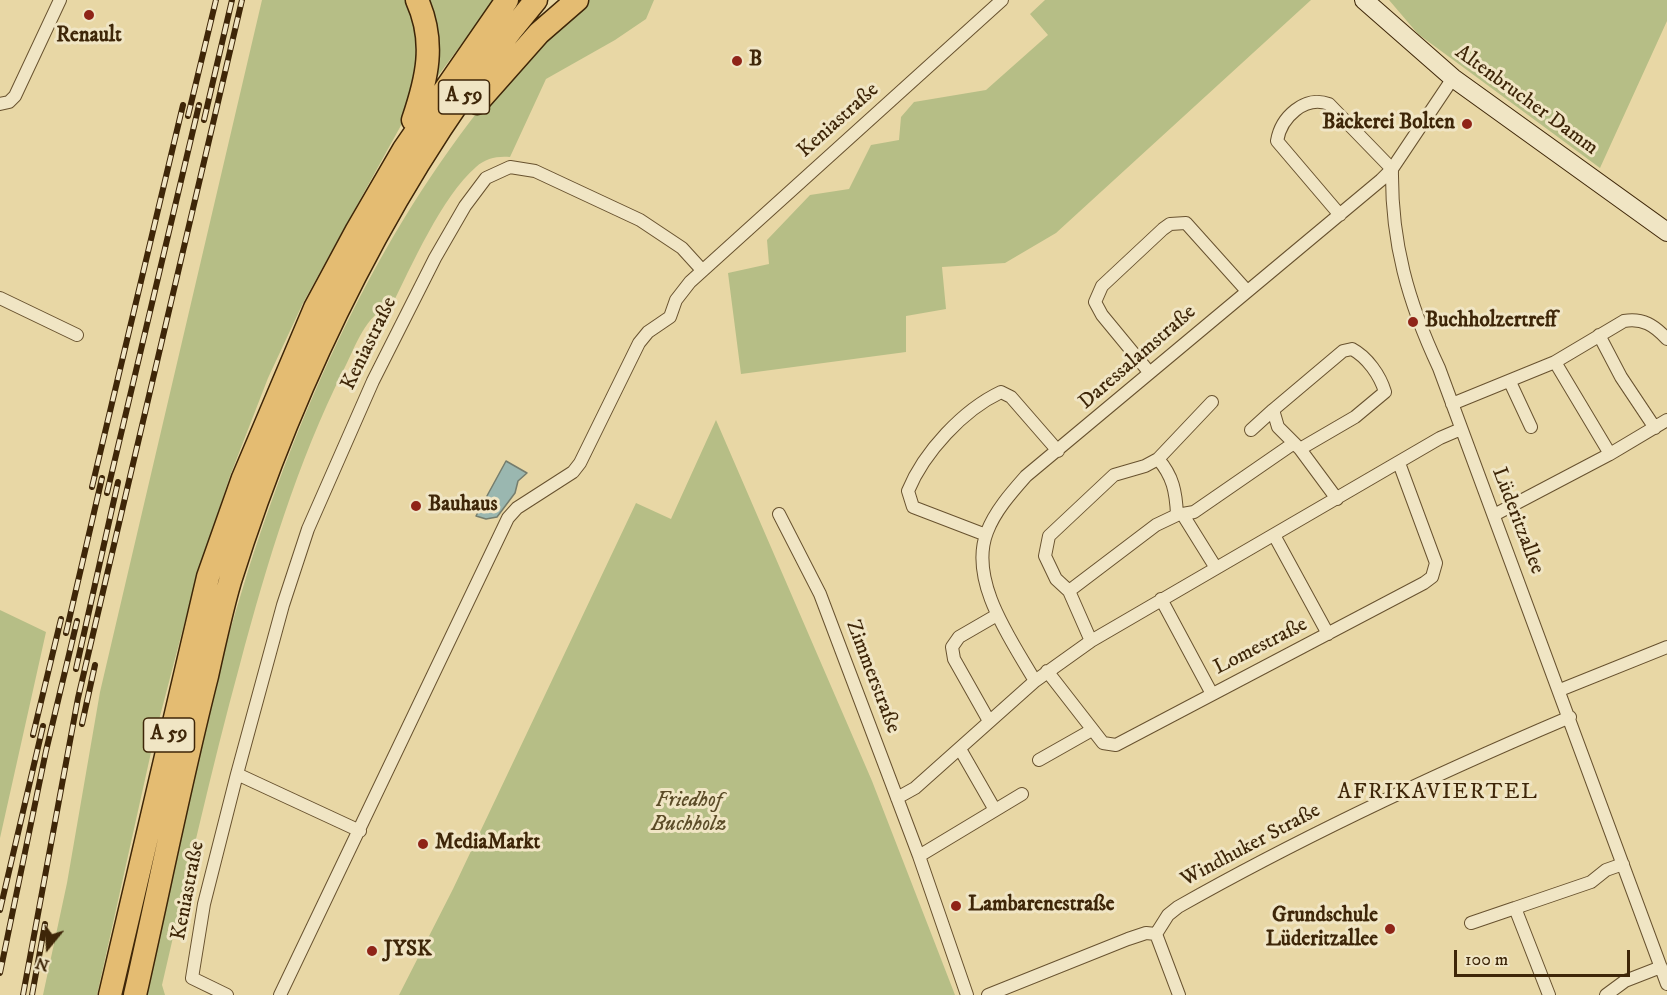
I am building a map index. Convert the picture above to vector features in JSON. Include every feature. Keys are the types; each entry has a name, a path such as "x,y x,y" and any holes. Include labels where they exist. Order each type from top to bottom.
{"highway":[{"path":"404,149 427,75 430,51 424,16 417,0"},
{"name":"A 59","path":"110,995 208,577 243,478 310,319 357,230 404,149 507,0"},
{"name":"A 59","path":"135,995 188,749 230,582 264,484 301,392 335,317 398,199 451,114 536,0"},
{"path":"398,199 489,87 539,33 577,0"}],"main road":[{"name":"Altenbrucher Damm","path":"1364,0 1453,78 1667,232"}],"street":[{"path":"0,104 9,102 15,96 60,0"},
{"name":"Keniastraße","path":"280,995 508,518 517,508 573,472 580,463 639,343 648,332 670,317 676,300 702,270 1002,0"},
{"path":"1340,215 1277,141 1282,123 1308,101 1317,100 1329,104 1392,168 1453,78"},
{"name":"Keniastraße","path":"227,995 192,978 204,904 283,605 308,529 378,370 435,258 465,206 486,178 510,167 535,171 640,220 682,248 702,270"},
{"name":"Daressalamstraße","path":"1035,681 997,615 985,576 986,535 995,515 1026,476 1340,215 1392,168"},
{"name":"Lüderitzallee","path":"1392,168 1396,233 1406,287 1560,690 1667,984"},
{"path":"1149,372 1101,315 1095,302 1102,286 1163,229 1170,224 1186,223 1247,291"},
{"path":"0,298 77,335"},
{"path":"1452,404 1556,362 1623,321 1636,319 1651,324 1667,339"},
{"path":"1599,335 1621,377 1655,428"},
{"path":"1069,591 1156,525 1194,512 1297,446 1355,417 1385,392 1383,383 1361,354 1352,349 1343,351 1251,430"},
{"path":"1556,362 1610,454"},
{"path":"1510,382 1531,427"},
{"path":"986,535 913,507 908,491 926,459 961,420 1001,392 1011,397 1058,450"},
{"path":"1091,641 1069,591 1056,579 1045,556 1049,536 1114,475 1158,459 1212,402"},
{"path":"1273,410 1278,427 1297,446 1337,499"},
{"path":"1494,515 1610,454 1667,420"},
{"path":"897,798 915,788 1047,671 1091,641 1440,438 1461,429"},
{"path":"1158,459 1170,473 1180,515 1216,567"},
{"name":"Lomestraße","path":"1047,671 1103,743 1116,745 1424,583 1435,570 1436,563 1400,463"},
{"name":"Zimmerstraße","path":"779,514 820,594 919,856 967,995"},
{"name":"Lomestraße","path":"1274,535 1328,634"},
{"name":"Lomestraße","path":"1161,599 1212,694"},
{"path":"989,721 954,659 952,647 959,637 997,615"},
{"path":"1560,690 1667,647"},
{"name":"Windhuker Straße","path":"1155,934 1168,915 1178,907 1272,854 1390,796 1570,717"},
{"path":"1040,760 1092,730"},
{"path":"960,749 995,810"},
{"path":"237,774 360,831"},
{"path":"919,856 1022,794"},
{"path":"1471,923 1591,882 1606,870 1623,864"},
{"path":"1515,908 1549,995"},
{"path":"988,995 1146,933 1155,934 1179,995"},
{"path":"1606,995 1625,981 1661,967"}],"green space":[{"path":"262,0 410,0 419,18 415,100 303,303 268,378 230,476 197,575 154,739 97,995 43,995 67,883 100,692"},
{"path":"423,0 494,0 432,84"},
{"path":"585,0 654,0 646,19 615,40 546,79 510,157 496,157 488,160 476,167 463,180 439,213 391,307 375,316 362,332 327,405 284,514 250,626 209,784 162,985 165,995 146,995 190,788 229,635 265,519 316,390 377,266 411,207 450,149 502,82"},
{"path":"1045,0 1311,0 1056,233 1005,263 942,267 946,309 906,316 906,352 741,374 728,273 769,264 767,240 810,195 849,189 871,145 899,140 901,117 914,102 986,90 1048,35 1030,14"},
{"path":"1389,0 1667,0 1667,21 1600,168 1418,34"},
{"name":"Friedhof Buchholz","path":"716,420 872,781 955,995 399,995 453,889 636,503 671,519"},
{"path":"0,610 46,632 0,838"}],"water":[{"path":"506,461 527,473 518,481 515,493 497,517 486,519 476,516"}],"railway":[{"path":"188,116 216,0"},
{"path":"204,120 232,0"},
{"path":"23,995 78,698 242,0"},
{"path":"92,487 183,105"},
{"path":"107,493 199,105"},
{"path":"66,633 102,478"},
{"path":"76,669 118,482"},
{"path":"33,735 61,619"},
{"path":"0,973 46,751 77,621"},
{"path":"82,724 95,665"},
{"path":"0,910 43,726"},
{"path":"32,995 45,924"}],"place":[{"name":"Renault","path":"89,15"},
{"name":"B","path":"737,61"},
{"name":"Bäckerei Bolten","path":"1467,124"},
{"name":"Buchholzertreff","path":"1413,322"},
{"name":"Bauhaus","path":"416,506"},
{"name":"MediaMarkt","path":"423,844"},
{"name":"Lambarenestraße","path":"956,906"},
{"name":"Grundschule Lüderitzallee","path":"1390,929"},
{"name":"JYSK","path":"372,951"}],"district":[{"name":"AFRIKAVIERTEL","path":"1438,793"}]}
